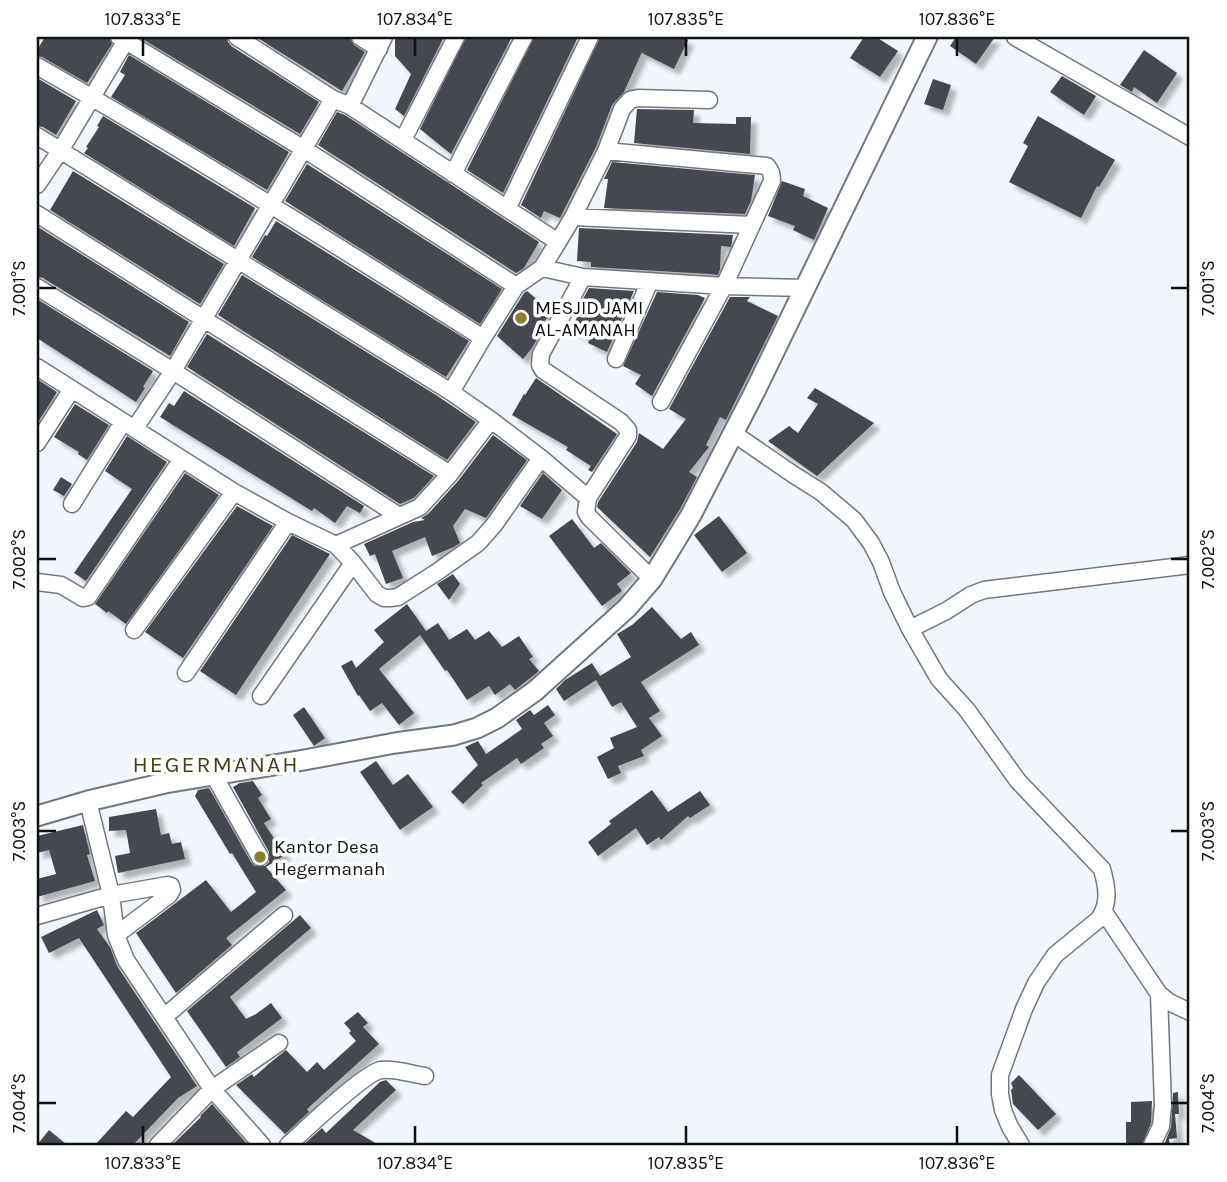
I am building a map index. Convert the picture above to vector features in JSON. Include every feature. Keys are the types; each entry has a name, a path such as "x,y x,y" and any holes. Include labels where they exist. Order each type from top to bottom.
{"street":[{"path":"237,37 403,140 558,242"},
{"path":"349,106 382,43 360,37"},
{"path":"403,140 456,37"},
{"path":"453,174 524,37"},
{"path":"508,209 590,37"},
{"path":"37,816 89,800 165,783 454,735 497,718 535,691 626,608 652,579 691,515 806,288 927,37"},
{"path":"1015,37 1190,136"},
{"path":"37,185 92,97 124,38 304,149 516,286"},
{"path":"37,66 271,205 483,338"},
{"path":"72,504 129,425 173,371 333,99"},
{"path":"451,392 516,286 542,268 558,242 606,151 622,109 629,100 709,100"},
{"path":"37,136 451,392 491,419 588,498"},
{"path":"606,151 767,166 771,170 772,181 724,286 661,402"},
{"path":"37,214 450,474"},
{"path":"573,217 752,225"},
{"path":"542,268 583,277 806,288"},
{"path":"583,277 540,360 543,370 621,422 628,430 628,436 588,498 586,512 652,579"},
{"path":"616,359 650,281"},
{"path":"37,286 399,516"},
{"path":"37,367 234,492 336,545 377,594 384,598 398,597 478,542 494,525 541,458"},
{"path":"37,443 72,389"},
{"path":"336,545 420,507 450,474 491,419"},
{"path":"733,433 821,492 854,520 871,543 910,629 939,679 967,710 1018,781 1102,869 1107,892 1104,912 1055,955 1036,983 1000,1075 1003,1110 1021,1145"},
{"path":"37,582 61,585 83,598 88,597 182,459"},
{"path":"134,630 234,492"},
{"path":"186,673 288,522"},
{"path":"261,696 353,563"},
{"path":"910,629 984,590 1190,565"},
{"path":"213,774 260,857"},
{"path":"89,800 111,895 116,935 127,960 212,1089 262,1145"},
{"path":"37,916 111,895 171,886 169,895 116,935"},
{"path":"1104,912 1159,994 1190,1012"},
{"path":"164,1017 284,915"},
{"path":"1152,1145 1161,1126 1163,1105 1159,994"},
{"path":"158,1145 212,1089 279,1043"},
{"path":"288,1145 362,1080 378,1070 425,1076"}],"building":[{"path":"45,37 109,37 112,44 87,83 37,56 37,50"},
{"path":"139,37 227,37 231,46 319,102 300,134"},
{"path":"256,37 350,37 354,45 365,52 342,91"},
{"path":"395,37 444,37 404,116 395,109 411,74 395,56"},
{"path":"466,37 512,37 451,154 420,129"},
{"path":"534,37 578,37 503,193 467,170"},
{"path":"600,37 681,37 688,40 674,69 642,52 624,92 612,105 596,147 560,218 544,211 541,218 521,205"},
{"path":"864,37 876,37 898,51 880,77 850,58"},
{"path":"956,37 995,37 976,64 950,46"},
{"path":"1144,50 1177,73 1157,103 1134,87 1132,92 1120,85"},
{"path":"129,55 289,152 267,190 111,97 125,75 120,72"},
{"path":"1062,76 1096,96 1084,115 1050,92"},
{"path":"37,78 76,101 56,135 37,126"},
{"path":"933,79 951,85 943,110 924,104"},
{"path":"637,109 694,110 693,123 736,124 736,117 751,117 750,154 634,143"},
{"path":"337,112 539,242 524,268 516,273 318,145"},
{"path":"103,116 255,208 234,246 84,153"},
{"path":"1038,116 1115,160 1099,187 1097,186 1081,218 1009,182 1028,146 1023,143"},
{"path":"612,162 755,175 751,201 745,214 604,208 608,179 604,179"},
{"path":"307,164 502,289 480,324 285,201"},
{"path":"73,171 224,264 200,304 50,210"},
{"path":"782,181 805,189 803,196 828,208 814,240 793,230 795,226 768,216"},
{"path":"276,221 469,341 446,377 252,257"},
{"path":"38,227 189,322 170,356 43,278 37,277"},
{"path":"579,228 733,235 731,247 721,246 718,275 591,267 591,262 577,261"},
{"path":"242,275 476,422 447,460 218,315"},
{"path":"589,288 634,291 607,352 588,343 590,339 571,330 578,315 575,313"},
{"path":"527,291 552,312 542,324 544,327 523,359 497,336"},
{"path":"657,292 698,295 705,298 652,396 635,384 641,375 623,366"},
{"path":"730,297 750,297 747,301 778,316 726,420 720,417 706,445 709,447 689,472 697,477 650,557 597,507 598,502 637,442 639,433 663,449 686,419 669,409"},
{"path":"37,299 153,371 136,402 37,338"},
{"path":"207,334 434,476 414,498 400,504 187,367"},
{"path":"536,378 617,434 592,472 588,470 591,466 566,450 568,447 512,415"},
{"path":"37,379 57,392 37,424"},
{"path":"815,388 874,423 817,476 768,441 789,426 798,433 818,404 807,398"},
{"path":"184,391 364,506 360,513 347,506 335,523 160,417 169,403 174,406"},
{"path":"75,404 109,425 87,460 54,437"},
{"path":"493,435 527,460 486,518 465,509 453,526 460,543 432,556 425,537 392,551 403,578 386,584 375,554 370,556 364,544 413,522 425,520 421,518 428,514 458,481"},
{"path":"127,436 167,462 86,581 74,573 132,489 105,471"},
{"path":"185,473 219,495 126,624 95,604"},
{"path":"543,473 562,490 542,519 520,506"},
{"path":"61,477 72,484 64,496 53,490"},
{"path":"237,506 273,526 183,658 145,632"},
{"path":"719,516 747,553 722,572 694,535"},
{"path":"572,519 594,548 601,543 631,573 617,584 622,591 602,606 549,536"},
{"path":"292,535 330,554 236,695 200,671"},
{"path":"453,574 460,584 449,600 437,584"},
{"path":"407,604 426,631 438,623 449,640 467,629 475,640 489,631 502,647 519,636 533,657 529,659 539,671 515,690 510,684 495,695 489,686 467,700 420,635 379,669 414,713 399,725 382,703 370,711 341,666 352,660 356,668 384,642 374,630"},
{"path":"652,607 681,639 691,632 699,645 641,682 660,711 649,718 662,736 641,750 644,756 618,766 621,773 608,779 597,757 614,748 610,738 637,727 621,702 612,707 596,680 564,701 556,689 592,663 600,676 631,657 617,634"},
{"path":"548,705 555,715 544,723 553,736 541,744 544,748 521,764 517,758 481,783 483,785 463,804 451,792 478,765 465,747 478,741 486,754 522,729 516,720 530,710 534,715"},
{"path":"304,707 325,738 314,746 293,715"},
{"path":"376,761 393,785 408,774 433,807 400,830 360,772"},
{"path":"253,781 262,795 258,798 271,819 264,823 285,855 266,867 286,890 226,938 232,945 176,993 136,933 206,880 231,912 256,892 195,796 198,790 209,788 251,862 255,866 265,866 269,862 269,852 233,787"},
{"path":"652,790 668,812 700,791 710,805 690,818 688,816 661,840 659,837 647,845 636,828 598,856 588,842 611,824 609,821"},
{"path":"156,809 161,835 169,833 172,844 181,842 185,859 118,873 115,856 130,853 126,830 109,831 109,817"},
{"path":"83,825 90,854 87,855 95,881 37,897 37,879 56,874 49,850 37,853 37,836"},
{"path":"97,910 104,925 97,929 110,947 117,966 197,1086 178,1098 133,1145 95,1145 126,1111 133,1117 171,1077 79,938 49,953 41,937"},
{"path":"300,915 311,928 230,997 246,1019 271,1003 282,1018 237,1052 240,1057 226,1067 187,1011"},
{"path":"358,1012 368,1023 363,1027 379,1044 307,1109 309,1112 285,1134 236,1085 252,1074 254,1077 286,1050 307,1072 317,1062 324,1070 356,1041 344,1023"},
{"path":"1019,1075 1056,1114 1038,1130 1013,1104 1011,1083"},
{"path":"386,1080 396,1090 353,1130 379,1145 303,1145 322,1128 326,1133 380,1082"},
{"path":"1178,1092 1179,1114 1175,1114 1177,1138 1169,1139 1170,1145 1164,1145 1171,1127 1173,1093"},
{"path":"1152,1101 1151,1123 1142,1145 1126,1145 1126,1122 1131,1122 1131,1102"},
{"path":"212,1104 248,1145 172,1145 201,1117"},
{"path":"49,1130 67,1145 37,1145"}],"place":[{"name":"MESJID JAMI AL-AMANAH","path":"521,318"},
{"name":"Kantor Desa Hegermanah","path":"260,857"}],"district":[{"name":"HEGERMANAH","path":"216,764"}]}
